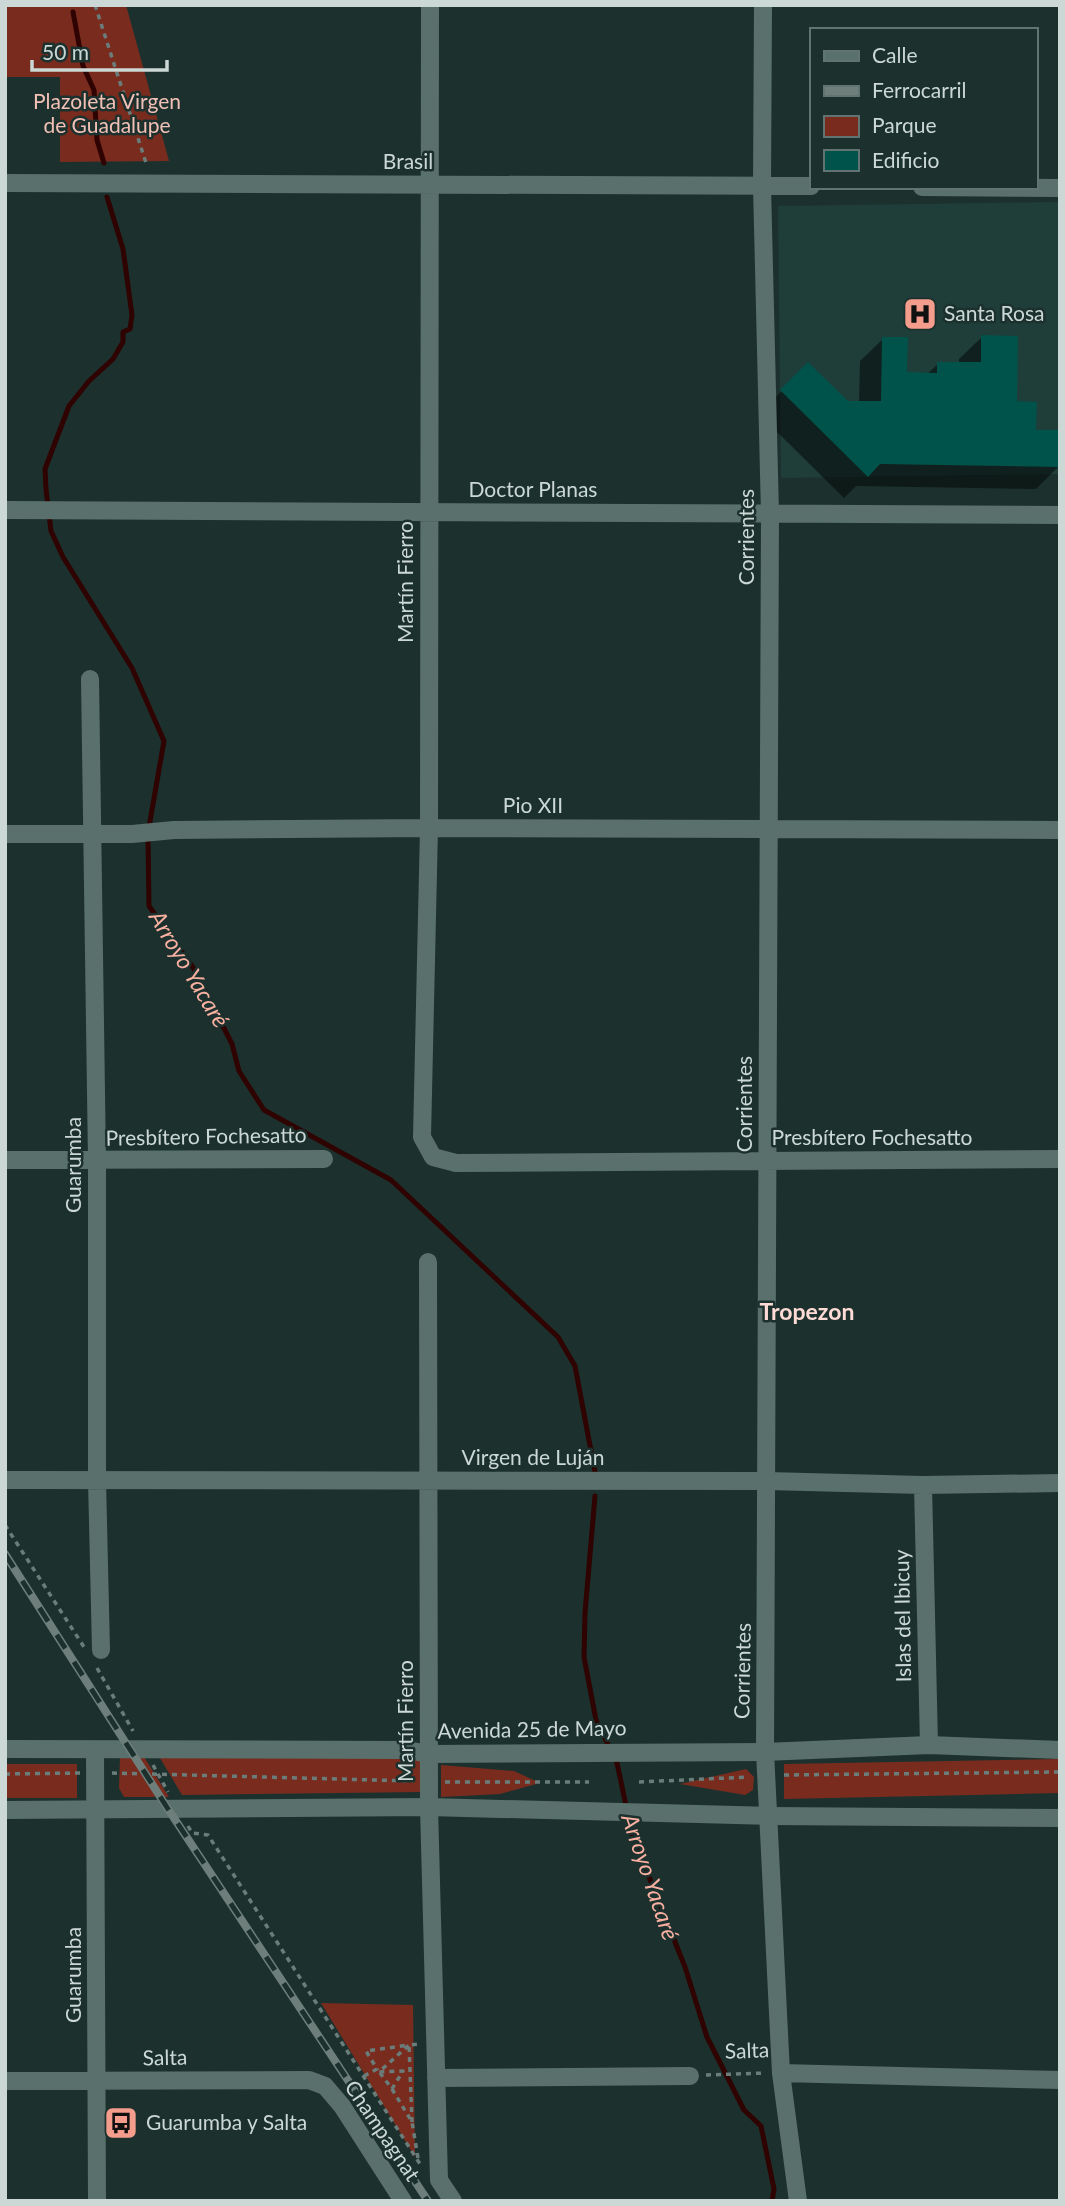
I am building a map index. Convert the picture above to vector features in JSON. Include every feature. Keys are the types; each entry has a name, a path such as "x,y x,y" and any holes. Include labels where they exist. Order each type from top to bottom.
{"street":[{"name":"Martín Fierro","path":"429,5 429,828 422,1137 433,1157"},
{"name":"Corrientes","path":"763,5 762,186 770,514 765,1752 781,2073 798,2201"},
{"name":"Brasil","path":"5,183 810,186"},
{"path":"1037,188 1060,188"},
{"name":"Doctor Planas","path":"5,510 1060,515"},
{"name":"Guarumba","path":"90,679 101,1650"},
{"name":"Pio XII","path":"5,834 429,828 1060,830"},
{"name":"Presbítero Fochesatto","path":"433,1157 456,1163 1060,1160"},
{"name":"Presbítero Fochesatto","path":"5,1160 324,1159"},
{"name":"Martín Fierro","path":"428,1262 429,1807 436,2078 433,2175"},
{"name":"Virgen de Luján","path":"5,1480 767,1481 923,1485 1060,1483"},
{"name":"Islas del Ibicuy","path":"923,1485 929,1745"},
{"name":"Avenida 25 de Mayo","path":"5,1749 407,1750 429,1754 765,1752 929,1745 1060,1750"},
{"name":"Guarumba","path":"96,1750 97,2201"},
{"path":"5,1810 429,1807 654,1814 1060,1818"},
{"name":"Salta","path":"781,2073 1060,2080"},
{"path":"436,2078 690,2076"},
{"name":"Salta","path":"5,2081 309,2080 324,2086"},
{"name":"Champagnat","path":"324,2086 342,2106 403,2201"},
{"path":"433,2175 453,2201"}],"path":[{"path":"95,5 152,184"},
{"path":"5,1525 98,1669 192,1833 208,1835 419,2162 433,2175"},
{"path":"639,1782 810,1774 1060,1772"},
{"path":"5,1774 96,1773 429,1782 589,1782"},
{"path":"364,2076 378,2070 409,2045"},
{"path":"409,2045 412,2122 419,2162"},
{"path":"409,2045 366,2051 412,2122"},
{"path":"378,2070 403,2071 392,2089"},
{"name":"Salta","path":"690,2076 781,2073"}],"shaded area":[{"name":"Santa Rosa","path":"1060,202 1060,474 781,478 778,206"}],"green space":[{"name":"Plazoleta Virgen de Guadalupe","path":"5,5 126,5 169,161 60,162 60,77 5,77"},
{"path":"141,1752 169,1797 124,1797 119,1788 120,1757"},
{"path":"160,1758 423,1758 423,1792 182,1795"},
{"path":"1060,1759 1060,1793 784,1799 784,1764"},
{"path":"5,1764 77,1764 77,1798 5,1798"},
{"path":"441,1765 514,1771 540,1783 500,1794 441,1797"},
{"path":"746,1769 754,1777 753,1790 745,1795 680,1784"},
{"path":"321,2003 413,2005 415,2157"}],"building":[{"path":"981,335 1018,336 1017,401 1037,402 1036,430 1060,430 1060,467 880,464 868,477 780,390 808,362 848,401 881,401 882,337 908,337 907,372 937,373 937,362 981,362"}],"waterway":[{"name":"Arroyo Yacaré","path":"73,12 83,66 94,90 97,140 104,163"},
{"name":"Arroyo Yacaré","path":"107,197 123,249 132,315 130,329 123,332 123,342 113,359 89,381 69,406 45,469 46,489 51,531 63,557 132,668 164,741 149,827"},
{"name":"Arroyo Yacaré","path":"148,837 149,906 194,969 232,1044 239,1071 264,1110 391,1180 558,1337 575,1366 595,1472"},
{"name":"Arroyo Yacaré","path":"595,1496 584,1657 596,1720 617,1763 632,1834 685,1967 707,2037 744,2110 761,2126 774,2189 772,2201"}],"railway":[{"path":"5,1554 168,1809 428,2201"}],"place":[{"name":"Santa Rosa","path":"920,314"},
{"name":"Guarumba y Salta","path":"121,2123"}],"district":[{"name":"Tropezon","path":"807,1312"}]}
